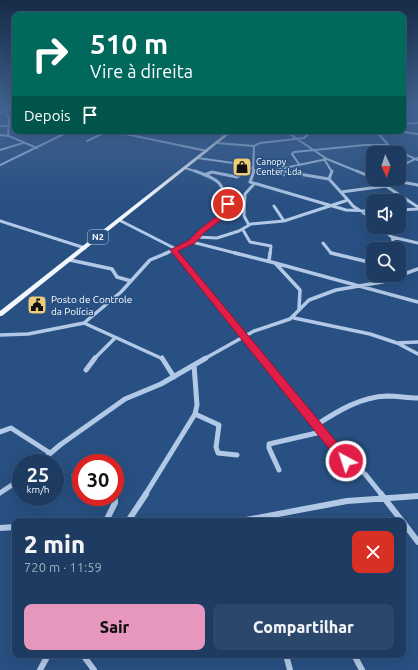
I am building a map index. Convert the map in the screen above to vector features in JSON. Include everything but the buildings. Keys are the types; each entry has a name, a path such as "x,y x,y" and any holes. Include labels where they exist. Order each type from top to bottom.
{"main road":[{"name":"N2","path":"0,314 219,140"}],"street":[{"path":"17,140 37,148"},
{"path":"0,165 52,140"},
{"path":"156,140 207,151"},
{"path":"216,143 228,142 254,146 260,143 295,140"},
{"path":"298,140 326,159 366,174"},
{"path":"383,140 387,145"},
{"path":"0,150 23,143"},
{"path":"299,164 292,153 365,145 387,145 418,159"},
{"path":"254,146 253,169 250,182 346,210 366,212"},
{"path":"198,158 233,163 253,169 273,170 329,179 353,206 366,215"},
{"path":"273,170 326,159"},
{"path":"326,159 332,172 329,179"},
{"path":"406,164 418,159"},
{"path":"0,335 28,334 84,324 131,281 150,260 192,242 226,211 228,201 223,194 220,184 216,180 185,168"},
{"path":"204,175 212,172 237,177 253,169"},
{"path":"216,180 226,175"},
{"path":"406,183 418,185"},
{"path":"249,225 244,216 244,199 247,190 254,184"},
{"path":"341,192 387,186 418,208"},
{"path":"196,238 217,238 243,230 249,225 284,221 348,200"},
{"path":"274,206 284,221"},
{"path":"406,209 418,208"},
{"path":"0,220 85,248"},
{"path":"119,220 175,250 321,432 346,461 364,474 399,518"},
{"path":"243,230 250,242 271,246 269,261"},
{"path":"388,234 392,238 418,243"},
{"path":"392,238 393,242"},
{"path":"192,242 269,261 418,302"},
{"path":"323,243 331,253 366,261"},
{"path":"70,260 112,269 117,277 131,281"},
{"path":"275,263 300,290 299,309"},
{"path":"406,272 418,269"},
{"path":"294,318 299,309 309,300 322,294 371,282"},
{"path":"0,432 7,429 14,430 50,453 125,399 174,377 243,336 294,318 370,334 397,343 418,354"},
{"path":"84,324 159,356 164,360 174,377"},
{"path":"86,370 93,360 115,338"},
{"path":"397,343 418,342"},
{"path":"130,518 161,472 195,414 194,365"},
{"path":"316,425 345,407 371,397 383,396 418,398"},
{"path":"195,414 219,425 216,448 218,452 237,455"},
{"path":"279,470 269,448 269,444 321,432"},
{"path":"0,493 12,484"},
{"path":"261,518 347,501 418,496"},
{"path":"107,518 113,506"},
{"path":"406,527 418,542"},
{"path":"0,528 12,528"},
{"path":"40,670 46,658"},
{"path":"85,658 94,670"},
{"path":"287,658 290,670"},
{"path":"356,658 362,670"}],"place":[{"name":"Canopy Center, Lda","path":"242,167"},
{"name":"Posto de Controle da Polícia","path":"37,305"}],"route":[{"path":"228,204 223,215 203,230 192,242 174,250 346,461"}]}
